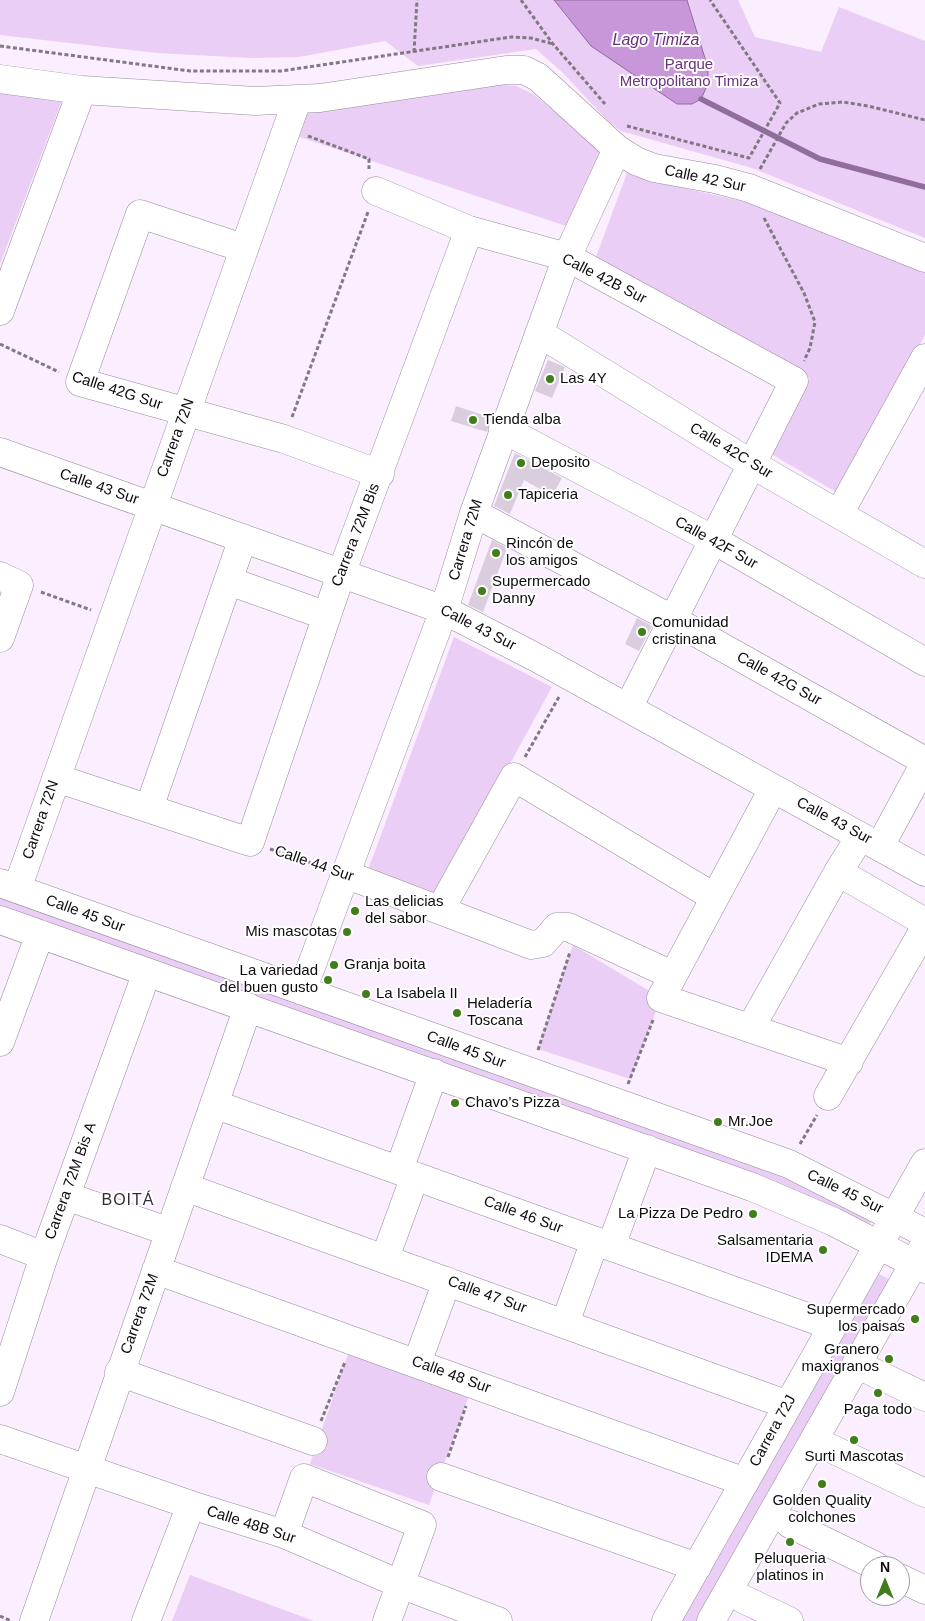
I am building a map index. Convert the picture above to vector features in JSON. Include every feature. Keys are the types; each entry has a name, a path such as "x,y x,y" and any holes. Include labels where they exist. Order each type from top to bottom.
{"street":[{"name":"Calle 42 Sur","path":"297,100 506,70 524,70 538,77 620,137 654,168 715,179 749,188 925,258"},
{"path":"0,79 82,90 256,101 297,100"},
{"path":"0,311 82,90"},
{"name":"Carrera 72N","path":"8,886 56,778 297,100"},
{"name":"Carrera 72M","path":"302,991 444,610 474,513 503,429 567,257 620,137"},
{"name":"Calle 42B Sur","path":"376,191 469,230 567,257 794,381"},
{"path":"80,382 140,214 243,248"},
{"name":"Carrera 72M Bis","path":"250,842 328,616 340,574 380,474 469,230"},
{"name":"Calle 42C Sur","path":"539,333 750,464 839,514 922,553"},
{"path":"839,514 925,358"},
{"path":"628,708 750,464 794,381"},
{"name":"Calle 42G Sur","path":"80,382 284,439 380,474"},
{"name":"Calle 42F Sur","path":"503,429 712,540 925,662"},
{"name":"Calle 43 Sur","path":"0,452 444,610 570,676 925,872"},
{"name":"Calle 42G Sur","path":"474,513 672,619 925,762"},
{"path":"149,808 243,538"},
{"path":"0,638 9,580"},
{"path":"229,581 328,616"},
{"path":"751,1027 838,872 870,842 925,762"},
{"path":"440,910 514,777 714,897"},
{"path":"56,778 250,842"},
{"path":"667,987 773,788"},
{"path":"838,872 925,922"},
{"name":"Calle 44 Sur","path":"345,874 531,945 543,944 557,927 568,927 667,987 751,1027 849,1062"},
{"name":"Calle 45 Sur","path":"8,886 789,1164 925,1233"},
{"path":"0,920 647,1149 788,1202 834,1222 878,1245 921,1259 856,1364 711,1621"},
{"path":"828,1096 925,928"},
{"path":"1,1034 40,934"},
{"name":"Carrera 72M Bis A","path":"0,1392 44,1256 147,972"},
{"name":"Carrera 72M","path":"34,1621 119,1372 248,1007"},
{"path":"385,1258 434,1073"},
{"name":"Calle 46 Sur","path":"214,1104 832,1326"},
{"path":"565,1323 647,1149"},
{"name":"Carrera 72J","path":"666,1621 925,1163"},
{"name":"Calle 47 Sur","path":"185,1187 788,1405"},
{"path":"66,1196 170,1232"},
{"path":"0,1239 44,1256"},
{"name":"Calle 48 Sur","path":"156,1270 745,1482"},
{"path":"418,1363 447,1281"},
{"path":"856,1364 925,1397"},
{"path":"119,1372 314,1441"},
{"name":"Calle 48B Sur","path":"0,1439 191,1505 284,1534 400,1584 498,1621"},
{"path":"830,1448 925,1493"},
{"path":"441,1477 697,1567"},
{"path":"284,1534 304,1478 422,1525 387,1621"},
{"path":"146,1621 191,1505"},
{"path":"790,1524 860,1558"},
{"path":"910,1583 925,1590"},
{"path":"743,1599 789,1621"}],"path":[{"path":"414,52 417,0"},
{"path":"521,0 553,44 610,110"},
{"path":"620,137 749,158 780,103 710,0"},
{"path":"0,46 190,71 281,72 511,37 530,38 553,44"},
{"path":"766,157 786,123 797,113 819,104 843,102 925,120"},
{"path":"284,439 376,191 366,189 364,185 370,166 369,159 286,128"},
{"path":"749,188 804,293 815,322 810,348 794,381"},
{"name":"Calle 42G Sur","path":"0,344 80,382"},
{"path":"9,580 114,618"},
{"path":"514,777 570,676"},
{"name":"Calle 44 Sur","path":"250,842 345,874"},
{"path":"530,1072 577,932"},
{"path":"620,1104 667,987"},
{"path":"789,1164 828,1096"},
{"path":"314,1441 353,1341"},
{"path":"0,1616 11,1621"}],"green space":[{"name":"Parque Metropolitano Timiza","path":"0,0 738,0 755,37 821,52 839,7 925,41 925,238 752,168 621,131 608,121 563,73 536,49 418,66 385,41 299,57 250,58 157,53 0,35"},
{"path":"492,84 516,86 533,94 602,149 569,227 297,136 306,111"},
{"path":"0,94 64,95 0,264"},
{"path":"627,173 763,206 925,272 925,335 841,495 768,452 810,379 596,257"},
{"path":"454,637 552,687 438,895 368,870"},
{"path":"0,896 756,1167 803,1185 874,1218 868,1226 461,1069 0,907"},
{"path":"573,945 661,998 630,1079 538,1049"},
{"path":"876,1272 890,1280 698,1621 679,1621"},
{"path":"348,1354 469,1396 429,1505 310,1464"},
{"path":"190,1575 314,1621 172,1621"}],"water":[{"name":"Lago Timiza","path":"554,0 687,0 708,68 708,84 701,99 692,104 677,104 591,46"}],"building":[{"name":"Las 4Y","path":"548,360 565,367 552,398 535,391"},
{"name":"Tienda alba","path":"456,406 492,418 487,432 451,421"},
{"path":"515,453 562,478 552,496 524,480 510,514 494,506"},
{"path":"492,540 507,548 483,612 468,605"},
{"name":"Comunidad cristinana","path":"637,618 652,626 639,651 625,644"}],"waterway":[{"path":"701,99 820,159 925,187"}],"place":[{"name":"Las 4Y","path":"550,379"},
{"name":"Tienda alba","path":"473,420"},
{"name":"Deposito","path":"521,463"},
{"name":"Tapiceria","path":"508,495"},
{"name":"Rincón de los amigos","path":"496,553"},
{"name":"Supermercado Danny","path":"482,591"},
{"name":"Comunidad cristinana","path":"642,632"},
{"name":"Las delicias del sabor","path":"355,911"},
{"name":"Mis mascotas","path":"347,932"},
{"name":"Granja boita","path":"334,965"},
{"name":"La variedad del buen gusto","path":"328,980"},
{"name":"La Isabela II","path":"366,994"},
{"name":"Heladería Toscana","path":"457,1013"},
{"name":"Chavo’s Pizza","path":"455,1103"},
{"name":"Mr.Joe","path":"718,1122"},
{"name":"La Pizza De Pedro","path":"753,1214"},
{"name":"Salsamentaria IDEMA","path":"823,1250"},
{"name":"Supermercado los paisas","path":"915,1319"},
{"name":"Granero maxigranos","path":"889,1359"},
{"name":"Paga todo","path":"878,1393"},
{"name":"Surti Mascotas","path":"854,1440"},
{"name":"Golden Quality colchones","path":"822,1484"},
{"name":"Peluqueria platinos in","path":"790,1542"}],"district":[{"name":"BOITÁ","path":"128,1201"}]}
